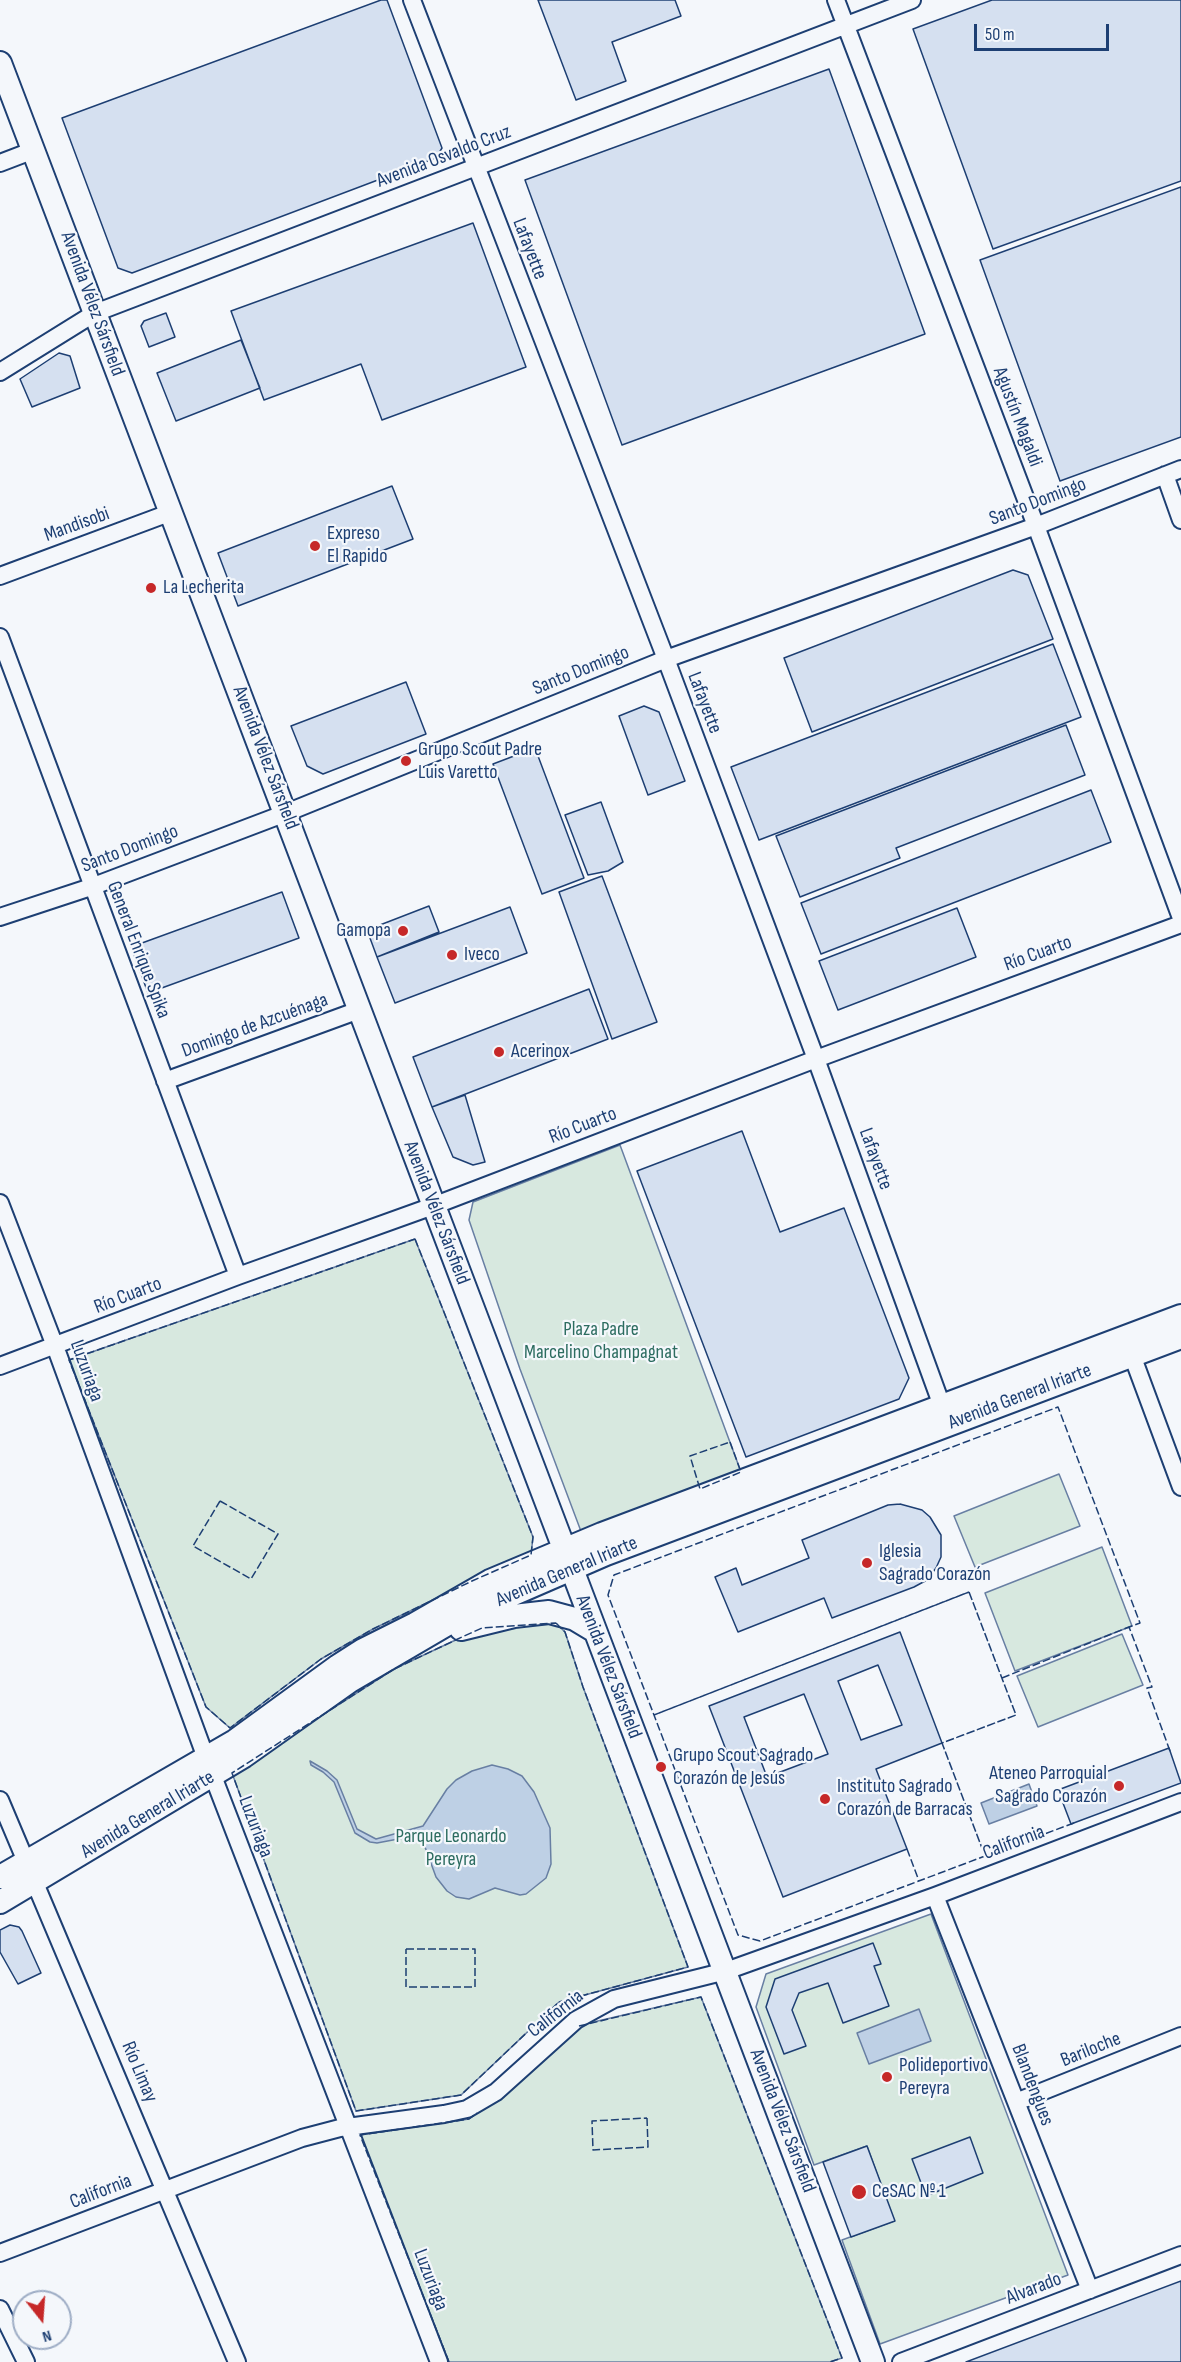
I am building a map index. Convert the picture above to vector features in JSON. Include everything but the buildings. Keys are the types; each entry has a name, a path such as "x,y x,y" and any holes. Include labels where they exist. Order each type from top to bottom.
{"main road":[{"name":"Avenida Vélez Sársfield","path":"0,63 873,2362"},
{"name":"Avenida General Iriarte","path":"209,1767 235,1741 338,1666 490,1581 567,1559 1128,1346 1181,1316"},
{"name":"Avenida General Iriarte","path":"1128,1346 1181,1337"},
{"name":"Avenida General Iriarte","path":"0,1902 31,1872 209,1767 244,1756 350,1681 456,1619 567,1559"},
{"path":"398,1652 476,1625 533,1613 562,1614 595,1631"},
{"name":"Avenida General Iriarte","path":"0,1877 31,1872"}],"street":[{"name":"Lafayette","path":"412,0 666,659 946,1415"},
{"name":"Agustín Magaldi","path":"836,0 1036,526 1181,918"},
{"name":"Avenida Osvaldo Cruz","path":"0,372 95,313 912,0"},
{"path":"0,163 34,150"},
{"name":"Santo Domingo","path":"0,917 91,887 286,813 666,659 1036,526 1173,472"},
{"path":"1173,472 1181,520"},
{"name":"Mandisobi","path":"0,576 169,513"},
{"name":"General Enrique Spika","path":"0,637 91,887 238,1276"},
{"name":"Río Cuarto","path":"0,1366 238,1276 433,1206 816,1059 1181,924"},
{"name":"Domingo de Azcuénaga","path":"165,1081 359,1010"},
{"name":"Luzuriaga","path":"0,1203 55,1346 209,1767 439,2362"},
{"path":"1128,1346 1181,1487"},
{"name":"Río Limay","path":"0,1800 166,2189 237,2362"},
{"name":"California","path":"0,2253 302,2138 348,2127 444,2114 474,2106 496,2092 576,2020 602,2004 631,1993 726,1971 935,1896 1181,1802"},
{"name":"Blandengues","path":"935,1896 1090,2290"},
{"name":"Bariloche","path":"1016,2102 1181,2036"},
{"name":"Alvarado","path":"901,2362 1181,2254"},
{"path":"0,2309 26,2362"}],"green space":[{"name":"Plaza Padre Marcelino Champagnat","path":"620,1145 741,1472 582,1534 520,1369 469,1220 473,1202"},
{"path":"415,1239 533,1537 531,1555 373,1629 321,1659 230,1728 206,1707 69,1360"},
{"path":"1059,1474 1080,1526 975,1567 954,1516"},
{"path":"1102,1547 1132,1626 1015,1671 985,1593"},
{"name":"Parque Leonardo Pereyra","path":"556,1623 565,1632 583,1687 688,1967 559,2002 461,2095 356,2111 232,1773 394,1669 462,1637 482,1628"},
{"path":"1122,1634 1143,1685 1038,1727 1017,1676"},
{"name":"Polideportivo Pereyra","path":"931,1914 1068,2275 880,2344 842,2240 894,2221 867,2146 814,2165 756,2007 766,1974"},
{"path":"701,1997 842,2358 830,2362 449,2362 360,2135 469,2119 572,2027"}],"water":[{"path":"310,1761 337,1780 357,1829 376,1839 423,1826 447,1789 456,1780 472,1771 492,1765 508,1769 522,1776 534,1792 550,1828 551,1864 546,1878 526,1894 520,1895 495,1888 469,1899 456,1897 447,1891 436,1877 425,1847 414,1836 377,1843 370,1842 355,1833 334,1782 311,1765"},
{"path":"1029,1784 1037,1806 989,1824 981,1803"},
{"path":"919,2009 931,2041 869,2064 857,2033"}],"fence":[{"path":"415,1239 533,1537 531,1555 373,1629 321,1659 230,1728 206,1707 69,1360 415,1239"},
{"path":"1074,1823 985,1856 942,1743 1016,1715 969,1592 654,1715 608,1595 614,1575 1058,1407 1140,1623 1129,1627 1152,1687 1147,1688 1170,1751"},
{"path":"730,1442 741,1472 700,1489 690,1456 730,1442"},
{"path":"220,1501 278,1534 251,1579 193,1546 220,1501"},
{"path":"969,1592 1016,1715 942,1743 985,1856 760,1941 738,1935 654,1715 969,1592"},
{"path":"556,1623 565,1632 583,1687 688,1967 559,2002 461,2095 356,2111 232,1773 394,1669 462,1637 482,1628 556,1623"},
{"path":"1002,1678 1129,1627"},
{"path":"907,1849 919,1881"},
{"path":"406,1949 475,1949 475,1987 406,1987 406,1949"},
{"path":"579,2026 701,1997 842,2358 830,2362"},
{"path":"449,2362 360,2135 469,2119 477,2113"},
{"path":"647,2118 648,2147 593,2150 592,2121 647,2118"}],"place":[{"name":"Expreso El Rapido","path":"315,546"},
{"name":"La Lecherita","path":"151,588"},
{"name":"Grupo Scout Padre Luis Varetto","path":"406,761"},
{"name":"Gamopa","path":"403,931"},
{"name":"Iveco","path":"452,955"},
{"name":"Acerinox","path":"499,1052"},
{"name":"Iglesia Sagrado Corazón","path":"867,1563"},
{"name":"Grupo Scout Sagrado Corazón de Jesús","path":"661,1767"},
{"name":"Ateneo Parroquial Sagrado Corazón","path":"1119,1786"},
{"name":"Instituto Sagrado Corazón de Barracas","path":"825,1799"},
{"name":"Polideportivo Pereyra","path":"887,2077"},
{"name":"CeSAC Nº 1","path":"859,2192"}]}
